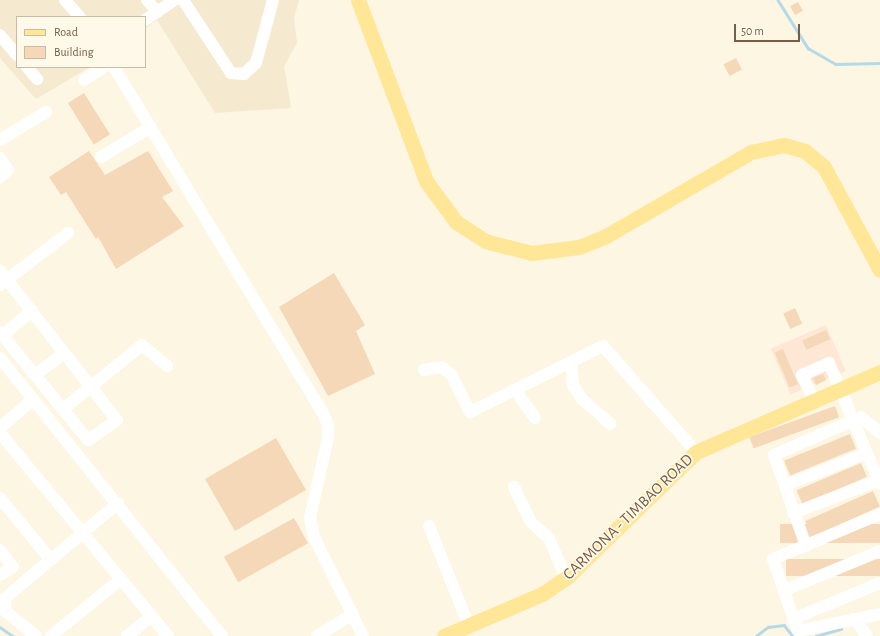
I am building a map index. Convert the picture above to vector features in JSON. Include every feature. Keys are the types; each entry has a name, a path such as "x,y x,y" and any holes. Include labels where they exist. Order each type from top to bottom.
{"main road":[{"path":"358,0 426,181 456,222 485,241 531,253 579,247 606,236 751,152 784,145 805,151 824,167 880,270"},
{"name":"CARMONA - TIMBAO ROAD","path":"444,636 542,594 566,578 696,452 880,372"}],"street":[{"path":"65,0 79,16"},
{"path":"147,0 157,12"},
{"path":"146,19 175,0"},
{"path":"183,0 231,73 244,74 256,63 273,0"},
{"path":"0,35 16,54"},
{"path":"28,68 37,79"},
{"path":"84,80 102,68"},
{"path":"115,68 323,413 328,425 328,438 310,517 314,537 363,636"},
{"path":"0,140 46,112"},
{"path":"101,156 151,127"},
{"path":"0,158 8,170 0,177"},
{"path":"32,311 1,334 88,440 117,420 32,311 2,278 68,233"},
{"path":"63,409 92,388 142,346 167,366"},
{"path":"424,370 441,367 451,374 470,412 516,391 603,346 696,452"},
{"path":"35,374 64,353"},
{"path":"0,358 118,503 222,636"},
{"path":"571,363 574,385 582,399 611,424"},
{"path":"793,513 880,481 828,363 802,375 814,400"},
{"path":"516,391 534,418"},
{"path":"0,428 33,399"},
{"path":"806,546 793,513 786,485 774,455 861,417 880,434"},
{"path":"0,433 168,636"},
{"path":"786,485 867,453"},
{"path":"514,487 531,522 549,538 566,578"},
{"path":"0,498 51,560"},
{"path":"36,636 6,612 4,599 84,535 118,503"},
{"path":"880,514 772,559 798,631 880,614"},
{"path":"429,526 469,626"},
{"path":"0,550 13,567 0,575"},
{"path":"784,590 880,551"},
{"path":"51,636 121,579"},
{"path":"793,619 880,583"},
{"path":"317,636 353,614"},
{"path":"127,636 152,616"},
{"path":"855,619 867,636"}],"shaded area":[{"path":"0,0 299,0 294,18 297,43 284,66 291,108 215,113 157,20 146,27 146,16 16,16 16,68 88,68 36,99 0,58"},
{"path":"826,325 846,371 790,394 771,348"}],"building":[{"path":"798,2 803,11 795,15 790,6"},
{"path":"736,58 742,70 729,76 724,64"},
{"path":"84,93 110,135 94,145 68,103"},
{"path":"89,151 105,175 148,151 173,191 162,197 184,226 116,269 98,237 96,239 66,192 61,195 49,177"},
{"path":"334,273 365,325 356,331 375,374 328,396 279,307"},
{"path":"795,308 802,323 790,329 783,313"},
{"path":"826,330 830,339 806,350 802,341"},
{"path":"783,349 798,384 790,387 775,353"},
{"path":"823,374 826,380 816,385 813,378"},
{"path":"835,406 839,417 754,448 749,437"},
{"path":"850,434 856,449 790,475 784,461"},
{"path":"276,438 306,490 235,531 205,479"},
{"path":"861,463 867,477 802,504 797,490"},
{"path":"873,491 880,507 812,537 805,521"},
{"path":"294,518 308,543 238,582 224,557"},
{"path":"780,524 880,524 880,543 780,543"},
{"path":"786,559 880,559 880,576 786,576"}],"waterway":[{"path":"778,0 808,48 836,64 880,63"},
{"path":"756,636 768,627 784,625 793,636"},
{"path":"0,627 13,636"},
{"path":"816,636 841,629"}]}
